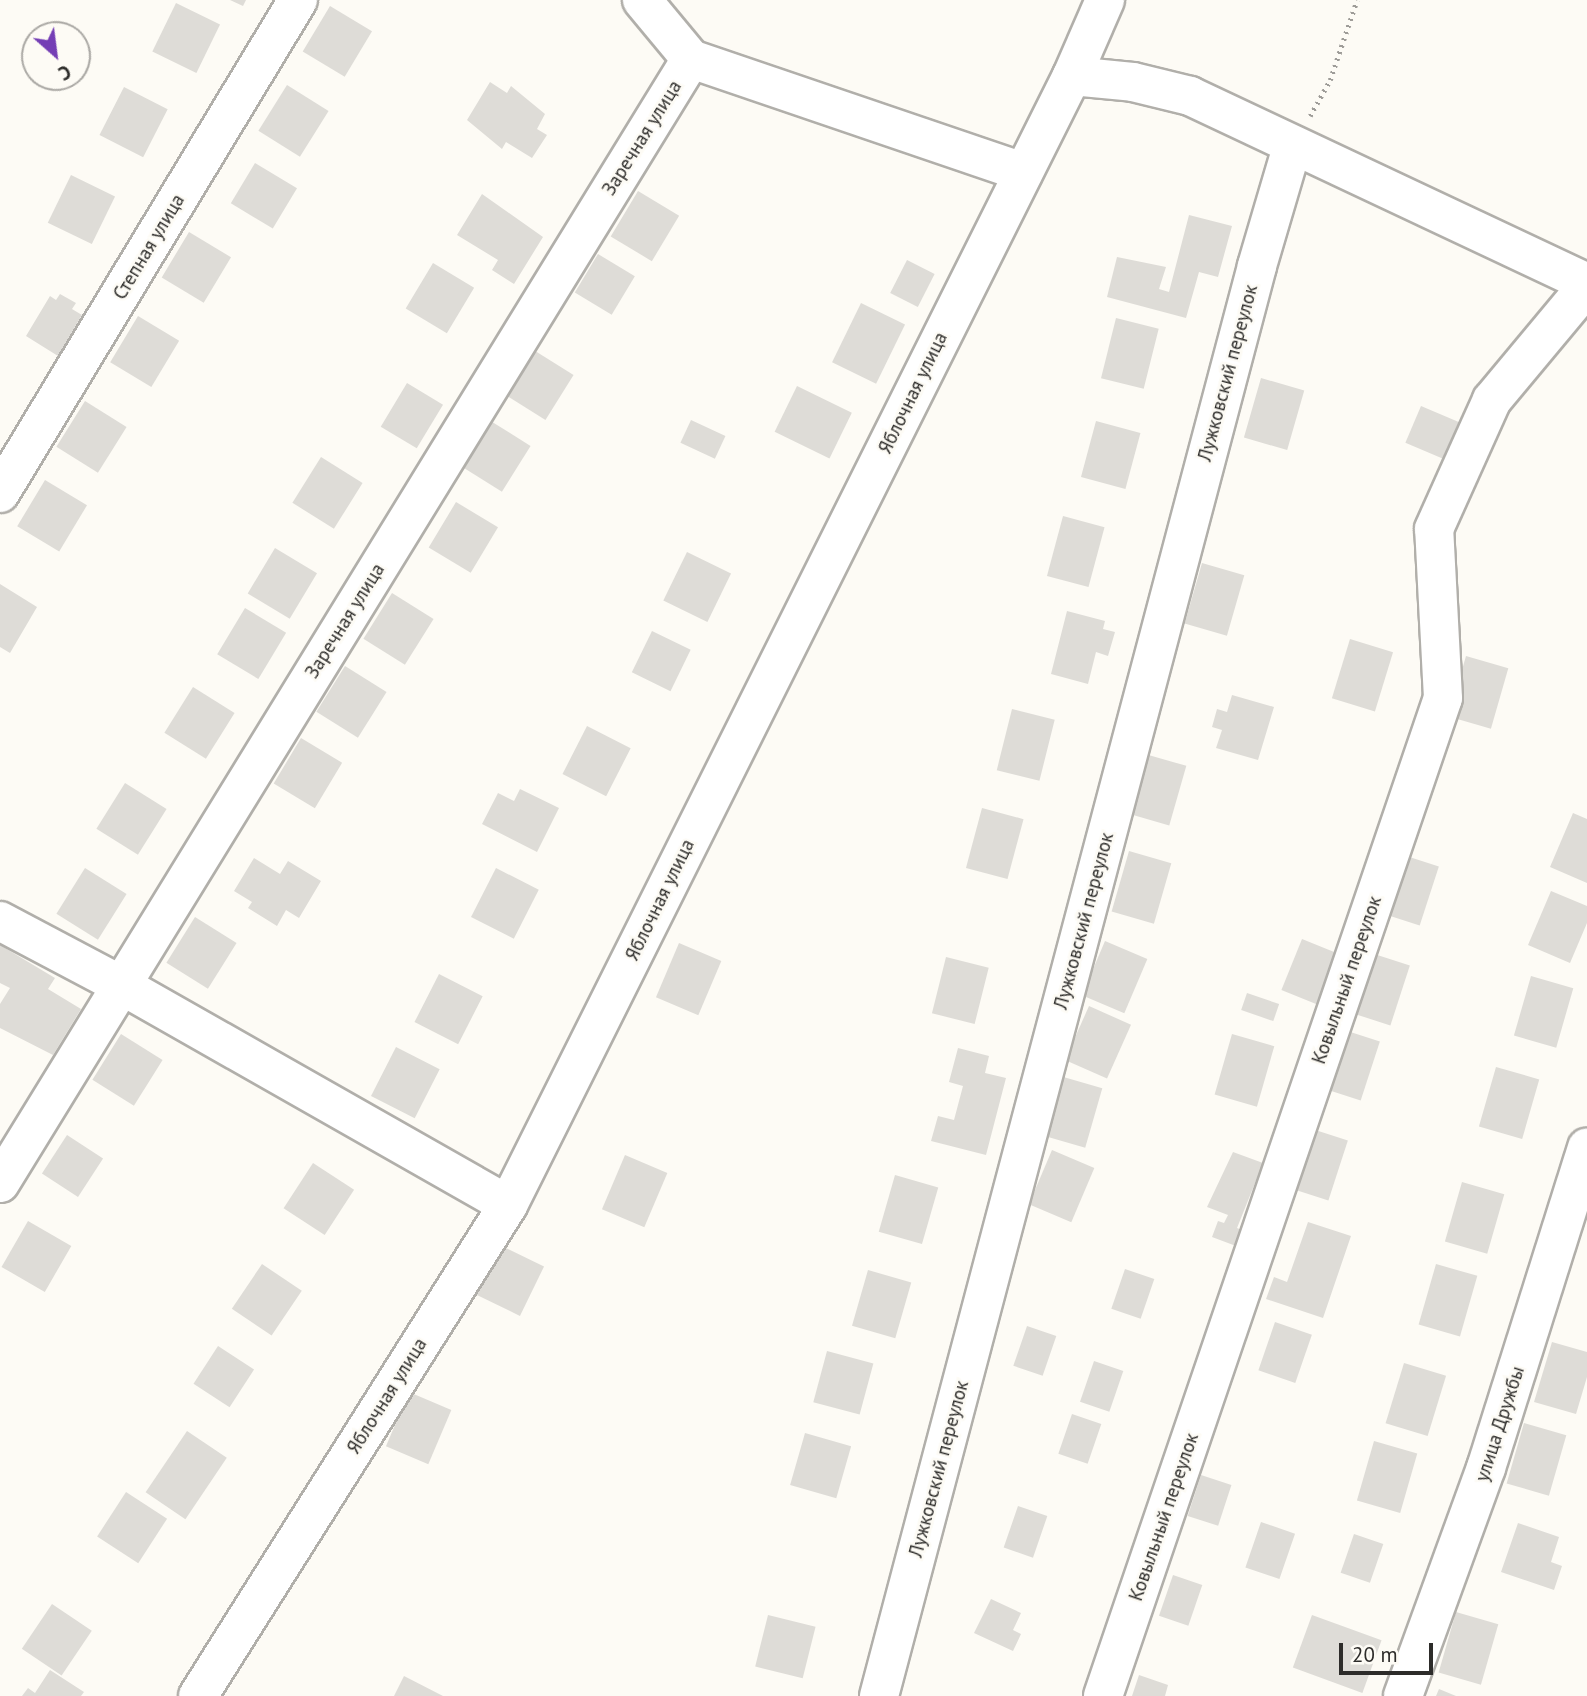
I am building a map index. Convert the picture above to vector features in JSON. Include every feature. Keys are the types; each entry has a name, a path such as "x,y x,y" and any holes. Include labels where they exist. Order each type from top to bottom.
{"street":[{"name":"Степная улица","path":"0,493 298,0"},
{"path":"642,0 691,59 1023,172"},
{"name":"Яблочная улица","path":"198,1696 508,1205 1072,76 1105,0"},
{"name":"Заречная улица","path":"0,1183 691,59"},
{"path":"1072,76 1133,82 1190,96 1587,284"},
{"name":"Лужковский переулок","path":"879,1696 1253,279 1293,147"},
{"name":"Ковыльный переулок","path":"1103,1696 1443,698 1434,529 1492,400 1587,284"},
{"path":"0,921 121,985 508,1205"},
{"name":"улица Дружбы","path":"1403,1696 1486,1468 1587,1148"}],"path":[{"path":"1293,147 1330,80 1357,0"}],"building":[{"path":"230,0 246,0 243,6"},
{"path":"176,3 220,24 196,73 152,52"},
{"path":"330,6 372,31 345,77 303,51"},
{"path":"490,82 507,93 511,86 545,114 537,129 547,135 532,158 506,142 502,149 467,120"},
{"path":"287,85 329,111 300,157 258,131"},
{"path":"124,87 168,109 143,157 99,135"},
{"path":"255,163 297,188 273,229 231,203"},
{"path":"71,175 115,196 92,244 48,223"},
{"path":"638,191 679,216 652,261 611,236"},
{"path":"482,194 543,237 514,284 492,270 498,260 457,235"},
{"path":"1189,215 1232,226 1218,277 1199,272 1186,318 1107,297 1117,257 1166,267 1159,289 1169,292"},
{"path":"189,232 231,257 204,303 162,277"},
{"path":"598,254 635,276 612,315 575,293"},
{"path":"907,260 935,274 918,307 890,293"},
{"path":"433,263 474,288 447,333 406,308"},
{"path":"60,294 76,303 72,309 82,315 58,356 26,336 50,296 56,300"},
{"path":"861,303 905,324 876,384 832,362"},
{"path":"138,316 179,341 151,387 110,362"},
{"path":"1116,318 1159,329 1144,389 1101,378"},
{"path":"532,349 574,375 545,420 504,394"},
{"path":"1261,378 1304,390 1287,450 1244,438"},
{"path":"407,383 443,405 417,448 381,427"},
{"path":"797,386 852,413 829,459 775,432"},
{"path":"85,401 127,427 98,473 56,447"},
{"path":"1421,406 1465,425 1450,462 1405,443"},
{"path":"489,420 531,446 502,492 460,466"},
{"path":"691,420 725,436 715,459 680,443"},
{"path":"1096,421 1140,433 1125,489 1081,477"},
{"path":"321,457 363,483 334,529 292,503"},
{"path":"45,480 87,505 59,552 17,526"},
{"path":"456,502 498,527 471,573 429,547"},
{"path":"1063,516 1105,527 1088,587 1047,576"},
{"path":"275,548 317,573 290,619 248,593"},
{"path":"687,552 731,573 707,622 663,601"},
{"path":"1202,563 1244,575 1227,636 1185,624"},
{"path":"0,584 37,607 10,653 0,647"},
{"path":"392,593 434,619 405,665 363,639"},
{"path":"245,608 286,633 258,679 217,654"},
{"path":"1067,611 1105,621 1103,629 1115,632 1108,656 1096,652 1088,684 1051,674"},
{"path":"652,631 691,650 670,691 632,672"},
{"path":"1350,639 1393,652 1375,711 1332,698"},
{"path":"1466,656 1508,668 1491,729 1449,717"},
{"path":"345,666 387,692 358,738 316,712"},
{"path":"193,687 235,713 206,759 164,733"},
{"path":"1232,695 1274,707 1258,760 1216,748 1222,730 1212,727 1217,709 1227,712"},
{"path":"1012,709 1055,720 1039,781 997,770"},
{"path":"587,726 631,748 606,796 562,774"},
{"path":"301,738 342,763 315,808 274,783"},
{"path":"1145,754 1186,766 1169,825 1128,814"},
{"path":"125,783 167,809 138,855 96,829"},
{"path":"520,789 559,808 537,852 482,824 498,793 514,801"},
{"path":"982,808 1024,819 1007,879 966,868"},
{"path":"1573,813 1587,819 1587,883 1550,867"},
{"path":"1129,851 1171,863 1154,924 1112,912"},
{"path":"1397,853 1439,867 1420,926 1378,912"},
{"path":"254,858 280,874 288,861 321,881 299,918 286,910 277,926 248,908 252,902 234,891"},
{"path":"85,868 127,894 98,940 56,914"},
{"path":"496,868 539,890 514,939 471,917"},
{"path":"1551,891 1587,906 1587,923 1570,963 1528,945"},
{"path":"195,917 237,943 208,989 166,963"},
{"path":"1302,939 1337,953 1317,1004 1281,990"},
{"path":"1105,941 1147,959 1124,1013 1082,995"},
{"path":"679,943 721,961 698,1015 656,997"},
{"path":"0,945 55,978 48,989 81,1009 53,1055 0,1028 0,1004 10,988 0,983"},
{"path":"1368,952 1410,966 1390,1026 1349,1012"},
{"path":"946,957 989,968 975,1024 932,1013"},
{"path":"439,974 483,996 458,1044 414,1022"},
{"path":"1531,976 1573,988 1556,1048 1514,1036"},
{"path":"1247,993 1279,1004 1273,1021 1241,1010"},
{"path":"1089,1006 1131,1025 1107,1079 1065,1060"},
{"path":"1338,1028 1380,1042 1361,1101 1319,1087"},
{"path":"121,1034 163,1060 134,1106 92,1080"},
{"path":"1232,1034 1274,1046 1257,1107 1215,1095"},
{"path":"396,1047 440,1069 415,1118 371,1096"},
{"path":"958,1048 989,1056 985,1073 1006,1078 986,1155 931,1141 938,1116 954,1120 963,1086 949,1082"},
{"path":"1496,1067 1539,1079 1522,1139 1479,1127"},
{"path":"1060,1076 1102,1088 1085,1148 1043,1136"},
{"path":"1306,1127 1348,1141 1328,1201 1287,1187"},
{"path":"67,1135 103,1158 78,1197 42,1174"},
{"path":"1052,1150 1094,1168 1071,1222 1029,1204"},
{"path":"1233,1152 1263,1163 1237,1228 1242,1230 1236,1246 1212,1237 1218,1221 1224,1223 1228,1215 1207,1207"},
{"path":"625,1155 667,1173 644,1227 602,1209"},
{"path":"313,1163 354,1190 325,1235 284,1208"},
{"path":"895,1175 938,1187 922,1244 879,1232"},
{"path":"1462,1182 1504,1194 1487,1254 1445,1242"},
{"path":"28,1221 71,1246 45,1292 2,1267"},
{"path":"1308,1222 1351,1236 1323,1318 1266,1299 1274,1277 1287,1282"},
{"path":"500,1245 544,1266 520,1316 476,1294"},
{"path":"262,1264 302,1291 272,1336 232,1309"},
{"path":"1436,1264 1477,1276 1460,1336 1419,1325"},
{"path":"1125,1269 1154,1279 1141,1319 1111,1309"},
{"path":"868,1270 911,1282 895,1338 852,1326"},
{"path":"1275,1322 1312,1335 1295,1383 1258,1370"},
{"path":"1027,1326 1056,1336 1043,1376 1013,1366"},
{"path":"1552,1342 1587,1352 1587,1377 1576,1414 1534,1402"},
{"path":"218,1346 254,1369 230,1407 193,1384"},
{"path":"827,1351 873,1363 860,1415 813,1402"},
{"path":"1094,1361 1123,1371 1109,1412 1080,1402"},
{"path":"1404,1363 1446,1376 1428,1436 1386,1423"},
{"path":"409,1392 451,1410 428,1464 386,1446"},
{"path":"1072,1414 1101,1424 1088,1464 1058,1454"},
{"path":"1524,1423 1566,1435 1549,1496 1507,1484"},
{"path":"187,1431 227,1458 185,1519 146,1492"},
{"path":"805,1433 851,1446 836,1498 790,1485"},
{"path":"1374,1441 1417,1453 1400,1513 1357,1501"},
{"path":"1201,1475 1231,1485 1218,1526 1188,1516"},
{"path":"126,1492 167,1519 138,1563 97,1536"},
{"path":"1018,1506 1047,1516 1033,1558 1004,1548"},
{"path":"1261,1522 1295,1534 1279,1579 1245,1567"},
{"path":"1518,1523 1559,1537 1551,1562 1562,1566 1554,1590 1501,1572"},
{"path":"1354,1534 1383,1544 1370,1583 1341,1573"},
{"path":"1173,1575 1202,1585 1188,1626 1159,1616"},
{"path":"991,1599 1021,1613 1013,1630 1021,1634 1013,1651 974,1633"},
{"path":"52,1604 92,1631 62,1676 22,1649"},
{"path":"1456,1612 1498,1624 1481,1685 1439,1673"},
{"path":"768,1615 816,1627 803,1678 755,1666"},
{"path":"1312,1615 1382,1640 1362,1693 1293,1668"},
{"path":"50,1670 84,1692 81,1696 22,1696 28,1688 35,1693"},
{"path":"1139,1675 1168,1685 1165,1696 1132,1696"},
{"path":"404,1676 443,1696 394,1696"},
{"path":"1439,1689 1456,1696 1436,1696"}]}
